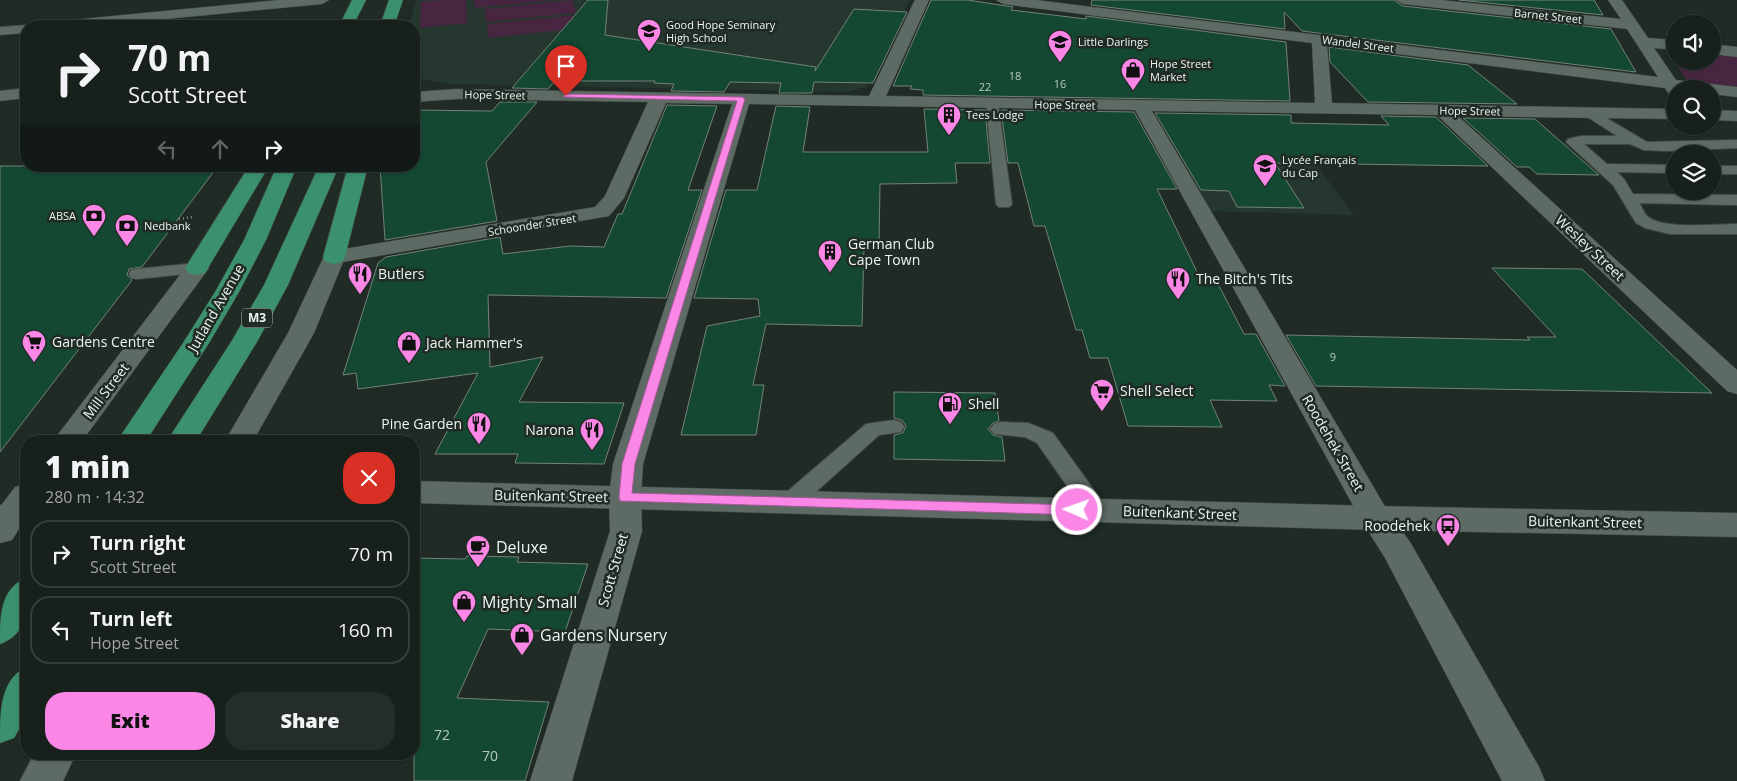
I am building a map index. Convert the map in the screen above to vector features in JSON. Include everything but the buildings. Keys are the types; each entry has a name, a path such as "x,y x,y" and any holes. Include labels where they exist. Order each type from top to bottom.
{"main road":[{"path":"349,20 359,0"},
{"path":"389,20 396,0"},
{"path":"197,268 255,172"},
{"name":"Jutland Avenue","path":"135,435 196,345 255,240 284,172"},
{"path":"334,257 356,172"},
{"name":"M3","path":"185,435 244,342 276,285 324,177"},
{"path":"0,629 20,601"},
{"path":"0,725 20,693"}],"street":[{"path":"81,20 106,15 322,0"},
{"path":"875,101 922,0"},
{"name":"Wandel Street","path":"1003,0 1114,11 1666,85"},
{"name":"Barnet Street","path":"1404,0 1632,25"},
{"path":"1615,0 1668,80"},
{"path":"0,31 20,29"},
{"path":"1320,39 1320,77 1324,109"},
{"path":"1643,42 1666,44"},
{"path":"1721,50 1737,52"},
{"name":"Hope Street","path":"420,90 456,94"},
{"name":"Wandel Street","path":"1721,90 1737,92"},
{"path":"0,96 20,94"},
{"name":"Hope Street","path":"420,97 456,94 1666,114"},
{"name":"Schoonder Street","path":"334,257 602,212 614,198 659,98"},
{"name":"Scott Street","path":"551,781 626,531 625,497 628,464 742,99"},
{"name":"Roodehek Street","path":"1141,106 1376,518 1398,551 1524,781"},
{"name":"Wesley Street","path":"1443,111 1737,385"},
{"path":"1721,115 1737,116"},
{"path":"242,435 301,333 334,257"},
{"name":"Mill Street","path":"72,435 197,268"},
{"name":"Buitenkant Street","path":"420,492 1376,518 1737,525"},
{"path":"41,781 53,760"}],"lane":[{"path":"992,104 1004,204"},
{"path":"1591,113 1644,146 1737,144"},
{"path":"1632,140 1581,140 1573,142 1619,182 1642,220 1661,228 1737,229"},
{"path":"1604,168 1666,169"},
{"path":"1721,170 1737,170"},
{"path":"1628,198 1737,200"},
{"path":"137,274 197,268"},
{"path":"790,502 873,429 894,427"},
{"path":"1001,429 1028,430 1045,438 1096,510"}],"shaded area":[{"name":"Good Hope Seminary High School","path":"416,0 910,0 866,87 847,92 449,84 420,79 420,20 411,20"},
{"path":"466,0 467,23 420,28 421,2"},
{"path":"474,0 556,0 475,8"},
{"path":"572,0 576,13 486,22 485,9"},
{"path":"577,15 581,28 488,38 487,24"},
{"path":"1721,56 1737,57 1737,88 1721,86 1721,80 1687,80 1680,70 1721,70"},
{"name":"Lycée Français du Cap","path":"1158,118 1297,121 1328,163 1315,163 1354,215 1210,211"}],"place":[{"name":"Good Hope Seminary High School","path":"649,52"},
{"name":"Little Darlings","path":"1060,63"},
{"name":"Hope Street Market","path":"1133,91"},
{"name":"Tees Lodge","path":"949,136"},
{"name":"Lycée Français du Cap","path":"1265,187"},
{"name":"ABSA","path":"94,237"},
{"name":"Nedbank","path":"127,247"},
{"name":"German Club Cape Town","path":"830,273"},
{"name":"Butlers","path":"360,295"},
{"name":"The Bitch's Tits","path":"1178,300"},
{"name":"Gardens Centre","path":"34,363"},
{"name":"Jack Hammer's","path":"409,364"},
{"name":"Shell Select","path":"1102,412"},
{"name":"Shell","path":"950,425"},
{"name":"Pine Garden","path":"479,445"},
{"name":"Narona","path":"592,451"},
{"name":"Roodehek","path":"1448,547"},
{"name":"Deluxe","path":"478,568"},
{"name":"Mighty Small","path":"464,623"},
{"name":"Gardens Nursery","path":"522,656"}],"route":[{"path":"566,96 742,99 628,464 625,497 1077,510"}]}
